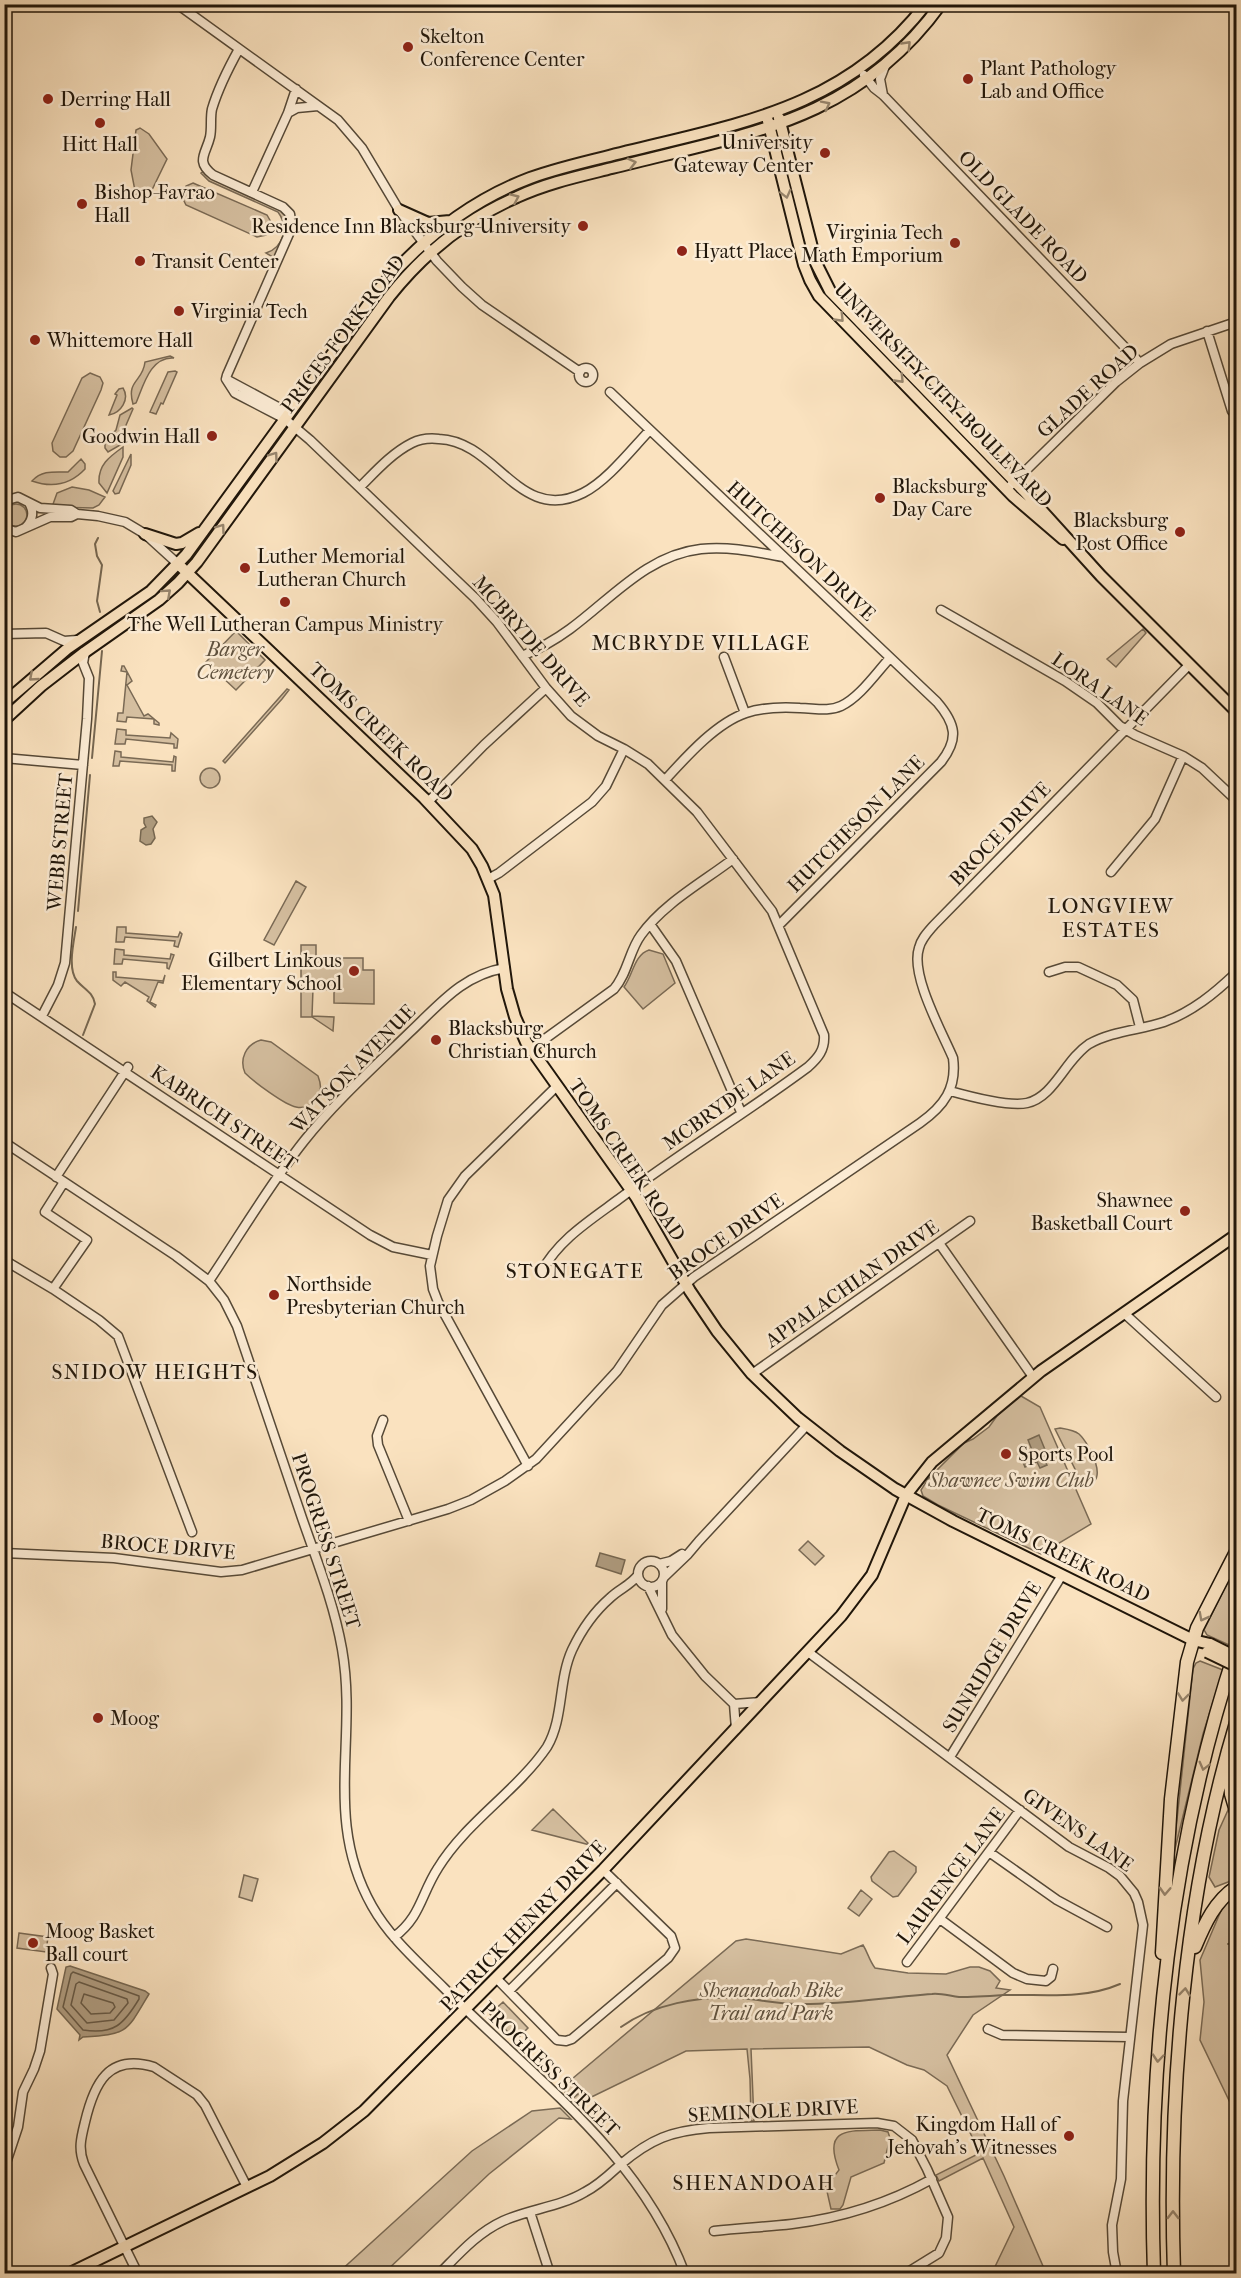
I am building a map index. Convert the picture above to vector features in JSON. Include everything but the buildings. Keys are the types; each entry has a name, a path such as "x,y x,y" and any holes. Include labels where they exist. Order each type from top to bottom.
{"highway":[{"path":"1163,2000 1162,1953 1168,1828 1187,1662 1197,1628 1236,1552"},
{"path":"1154,2274 1152,2165 1163,2000 1180,1881 1196,1801 1236,1648"},
{"path":"1174,2274 1172,2213 1174,2113 1188,1968 1202,1873 1236,1723"},
{"path":"1231,1742 1230,1785 1236,1811"},
{"path":"1188,1968 1209,1917 1223,1897 1236,1887"}],"main road":[{"name":"PRICES FORK ROAD","path":"4,720 66,666 159,600 188,572 389,297 428,247 453,220 504,190 545,172 772,113 820,94 860,69 899,36 926,4"},
{"name":"PRICES FORK ROAD","path":"4,703 83,637 151,591 178,564 381,287 405,260 503,203 536,189 781,124 828,104 885,66 913,39 941,4"},
{"name":"UNIVERSITY CITY BOULEVARD","path":"772,113 781,124 816,263 826,285 1052,531 1075,549 1236,711"},
{"name":"UNIVERSITY CITY BOULEVARD","path":"772,113 769,127 803,261 814,289 1011,485"},
{"path":"399,210 428,223 453,220"},
{"path":"145,534 169,542 182,543 206,527"},
{"name":"TOMS CREEK ROAD","path":"178,564 467,842 479,860 496,900 511,1007 531,1049 631,1189 686,1284 717,1331 752,1374 807,1425 840,1451 906,1495 1194,1640 1236,1666"},
{"path":"906,1495 919,1475 937,1457 1033,1377 1236,1235"},
{"name":"PATRICK HENRY DRIVE","path":"68,2274 247,2187 308,2154 364,2111 603,1870 846,1610 877,1565 892,1524 906,1495"},
{"name":"TOMS CREEK ROAD","path":"1208,1648 1236,1657"}],"street":[{"path":"177,4 338,120 362,148 399,210 437,261 476,300 580,372"},
{"path":"239,48 212,110 210,138 202,156 205,168 213,175 285,208 292,220 292,227 226,379 235,393 275,416 285,418"},
{"path":"883,95 880,79 885,66"},
{"name":"OLD GLADE ROAD","path":"860,69 867,80 1140,363"},
{"path":"252,192 288,113 296,89"},
{"path":"288,113 292,109 304,106 318,106"},
{"name":"GLADE ROAD","path":"1011,485 1116,382 1140,363 1171,344 1236,322"},
{"path":"1207,331 1232,411 1236,414"},
{"name":"HUTCHESON DRIVE","path":"610,392 940,706 953,727 953,742"},
{"name":"MCBRYDE DRIVE","path":"285,418 476,599 546,688 580,724 648,764 697,812 765,900 822,1028 824,1044"},
{"path":"360,487 386,461 408,446 422,440 442,439 461,443 476,451 523,491 540,498 563,500 582,493 596,484 649,430"},
{"path":"4,501 18,497 50,510 71,510 77,514 124,522 145,534 178,564"},
{"path":"26,528 33,513 29,502"},
{"path":"4,528 16,532 50,517 71,517 77,514"},
{"path":"522,656 561,635 643,571 674,555 694,550 724,548 785,558"},
{"name":"LORA LANE","path":"941,610 1078,690 1097,703 1126,729 1150,743 1183,756 1202,768 1236,800"},
{"path":"4,634 46,633 59,640 74,642 83,637"},
{"path":"53,660 58,651 59,640"},
{"name":"WEBB STREET","path":"42,1016 58,985 65,963 89,678 84,666 85,652"},
{"path":"724,657 745,713"},
{"path":"665,780 721,727 745,713 782,708 823,710 839,707 890,658"},
{"path":"66,666 76,664 84,666"},
{"name":"BROCE DRIVE","path":"4,1553 136,1560 228,1572 261,1566 471,1500 528,1466 617,1371 662,1305 686,1284 925,1119 941,1105 950,1091 954,1073 953,1058 919,974 917,957 922,941 934,925 1189,665"},
{"path":"428,802 484,744 546,688"},
{"name":"HUTCHESON LANE","path":"778,926 940,762 953,742"},
{"path":"488,879 498,874 588,806 604,789 624,749"},
{"path":"1111,873 1155,819 1183,756"},
{"path":"4,758 83,765"},
{"path":"531,1049 614,988 622,978 639,938 650,924 733,858"},
{"path":"650,924 676,961 741,1112"},
{"path":"1049,972 1065,967 1077,967 1117,985 1133,1000 1140,1027"},
{"name":"WATSON AVENUE","path":"209,1281 302,1143 321,1121 450,994 473,977 505,968"},
{"path":"950,1091 1018,1104 1032,1102 1045,1094 1069,1062 1087,1046 1140,1027 1164,1022 1189,1011 1236,974"},
{"name":"KABRICH STREET","path":"4,992 127,1070 280,1175 383,1242 405,1251 432,1255"},
{"name":"MCBRYDE LANE","path":"540,1274 561,1244 631,1189 808,1067 820,1055 824,1044"},
{"path":"53,1289 87,1240 45,1212 60,1180 127,1070"},
{"path":"528,1466 435,1294 430,1279 432,1255 446,1206 457,1185 557,1086"},
{"name":"PROGRESS STREET","path":"4,1142 176,1256 209,1281 224,1300 237,1326 336,1621 345,1670 347,1710 343,1803 347,1842 366,1894 380,1919 394,1937 466,2010 573,2112 621,2164 661,2222 685,2274"},
{"name":"APPALACHIAN DRIVE","path":"752,1374 970,1221"},
{"path":"939,1243 1033,1377"},
{"path":"4,1260 53,1289 118,1336 192,1532"},
{"path":"1125,1314 1216,1397"},
{"path":"383,1420 377,1436 378,1445 409,1521"},
{"path":"600,1609 636,1587 657,1585 694,1549 807,1425"},
{"path":"394,1937 416,1915 434,1874 445,1857 547,1747 555,1728 568,1659 582,1632 608,1599 633,1581 645,1562 671,1561 699,1541"},
{"path":"659,1563 663,1570 662,1614"},
{"path":"638,1575 641,1582 647,1586 667,1627 688,1655 734,1704 736,1729"},
{"name":"SUNRIDGE DRIVE","path":"950,1757 1062,1575"},
{"name":"GIVENS LANE","path":"808,1652 1069,1847 1120,1876 1134,1893 1138,1902 1143,1932 1122,2109 1121,2179 1112,2225 1117,2274"},
{"path":"734,1704 761,1702"},
{"name":"LAURENCE LANE","path":"908,1962 1020,1810"},
{"path":"989,1852 1057,1900 1107,1927"},
{"path":"497,1979 557,2040 566,2041 572,2039 668,1958 675,1948 671,1936 603,1870"},
{"path":"509,1991 617,1883"},
{"path":"940,1920 1019,1976 1046,1981 1051,1977 1053,1968"},
{"path":"4,2169 18,2127 23,2092 34,2069 44,2032 53,1973 51,1968"},
{"path":"988,2029 1002,2035 1130,2037"},
{"path":"138,2274 84,2164 80,2150 93,2092 102,2078 115,2067 135,2063 154,2067 200,2097 211,2114 247,2187"},
{"name":"SEMINOLE DRIVE","path":"439,2274 478,2235 504,2221 583,2193 655,2139 681,2131 720,2128 877,2123 894,2126 915,2144 948,2217 946,2238 935,2256 905,2274"},
{"path":"714,2231 791,2224 833,2217 881,2202 932,2179"},
{"path":"530,2212 550,2274"}],"green space":[{"path":"140,128 149,134 167,159 149,196 144,198 136,196 131,170 136,130"},
{"path":"204,171 284,212 289,224 276,259 266,253 277,246 283,236 283,224 278,212 209,181 201,173"},
{"path":"193,183 267,215 271,222 266,235 257,237 186,205 182,197 186,186"},
{"path":"170,356 174,358 159,362 153,367 136,403 133,404 131,396 133,385 144,369 145,362"},
{"path":"168,372 177,372 163,404 161,403 156,414 150,412"},
{"path":"90,373 100,377 103,383 101,390 73,451 66,457 60,457 53,451 52,443 82,378"},
{"path":"123,388 125,401 123,405 109,415 117,395 115,394"},
{"path":"132,408 120,439 122,444 108,452 105,448 105,441 116,430 120,415"},
{"path":"123,447 123,457 107,493 99,483 100,471 109,458"},
{"path":"131,454 131,465 119,493 115,494 113,491"},
{"path":"81,459 85,464 85,469 67,482 47,484 32,481 44,473 68,472"},
{"path":"72,487 89,490 105,497 99,505 93,508 52,507 57,493"},
{"path":"16,504 24,507 27,515 24,523 16,526 8,523 5,515 8,507"},
{"path":"1143,629 1146,633 1116,667 1107,659"},
{"name":"Barger Cemetery","path":"236,631 265,660 236,690 206,662"},
{"path":"124,666 132,681 127,685 144,716 148,714 159,723 159,725 154,724 154,719 127,717 126,722 117,721 118,713 123,713 127,672 121,671"},
{"path":"287,689 289,690 282,699 225,763 223,761"},
{"path":"117,729 126,730 126,735 170,738 171,733 178,739 177,748 174,748 174,744 126,739 125,744 115,744"},
{"path":"115,751 121,752 121,757 173,762 174,756 176,757 175,771 172,771 172,765 120,761 119,766 113,766"},
{"path":"206,768 214,768 220,774 220,782 214,788 206,788 200,782 200,774"},
{"path":"296,881 306,887 274,945 264,940"},
{"path":"117,927 126,927 126,933 178,937 180,932 182,934 178,947 174,946 175,941 125,937 124,942 116,942"},
{"path":"301,945 316,945 316,958 363,958 363,970 374,970 374,1004 334,1003 334,990 313,989 312,1016 334,1017 333,1031 312,1017 301,1017"},
{"path":"115,949 124,950 124,955 170,959 171,954 174,955 169,969 167,963 123,959 122,964 114,964"},
{"path":"649,950 663,954 675,983 643,1009 624,987 640,956"},
{"path":"113,972 116,972 116,977 163,981 165,975 163,983 158,982 150,1002 156,1005 155,1007 147,1001 149,997 125,982 121,986 113,980"},
{"path":"261,1040 271,1042 318,1076 320,1090 313,1103 302,1107 291,1105 270,1093 245,1073 243,1057 251,1045"},
{"name":"Shawnee Swim Club","path":"1021,1396 1040,1407 1091,1524 1041,1554 938,1505 923,1496 921,1490 928,1479 964,1443 989,1427 997,1416"},
{"path":"1060,1428 1077,1433 1088,1446 1096,1462 1096,1478 1093,1483 1085,1485 1081,1481 1055,1429"},
{"path":"808,1541 824,1556 815,1565 799,1550"},
{"path":"1236,1565 1236,1623 1229,1645 1207,1635 1204,1630"},
{"path":"1200,1661 1223,1670 1203,1734 1173,1857 1193,1669"},
{"path":"553,1809 590,1845 532,1830"},
{"path":"1228,1810 1236,1823 1236,1879 1215,1887 1209,1877 1219,1830"},
{"path":"894,1851 916,1867 916,1872 898,1896 893,1897 872,1881 871,1877 889,1852"},
{"path":"244,1875 258,1879 252,1901 239,1897"},
{"path":"861,1890 872,1899 859,1916 848,1908"},
{"path":"1236,1896 1236,2115 1200,2040 1204,2002 1200,1960 1223,1906"},
{"name":"Moog Basket Ball court","path":"19,1933 48,1937 46,1952 17,1948"},
{"name":"Shenandoah Bike Trail and Park","path":"746,1939 841,1954 863,1945 875,1968 908,1973 946,1974 970,1967 979,1967 990,1971 1000,1981 996,1988 1010,1990 973,2015 947,2055 1004,2176 1046,2273 992,2273 1014,2227 983,2158 939,2181 936,2175 980,2153 947,2086 924,2070 907,2065 869,2047 751,2049 754,2121 751,2121 747,2049 686,2051 575,2105 571,2100 578,2094 566,2093 562,2089 566,2084 736,1941"},
{"path":"503,2002 528,2028 516,2040 490,2014"},
{"path":"560,2108 571,2119 559,2118 489,2174 384,2273 338,2273 472,2151 532,2111"},
{"path":"880,2130 888,2132 890,2138 884,2163 851,2177 843,2205 840,2209 831,2209 826,2187 839,2170 834,2146 836,2139 849,2132"}],"water":[{"path":"152,816 157,822 153,829 155,838 151,844 146,845 140,841 141,830 146,827 144,818"},
{"path":"1039,1435 1048,1457 1044,1459 1047,1465 1040,1468 1037,1462 1025,1467 1020,1455 1032,1450 1028,1440"},
{"path":"600,1553 625,1560 621,1574 596,1566"},
{"path":"70,1966 149,1994 130,2024 124,2029 109,2035 83,2037 79,2040 80,2035 57,2009 66,1967"}],"waterway":[{"path":"98,538 95,544 97,556 102,565 97,601 100,612"},
{"path":"92,758 102,651"},
{"path":"78,911 90,775"},
{"path":"76,927 72,969 77,981 90,994 95,1004 83,1035"},
{"path":"1228,1944 1236,1942"},
{"path":"621,2027 647,2012 677,2003 708,1998 814,2004 935,1994 959,1997 1077,1994 1120,1984"}],"place":[{"name":"Skelton Conference Center","path":"408,47"},
{"name":"Plant Pathology Lab and Office","path":"968,79"},
{"name":"Derring Hall","path":"48,99"},
{"name":"Hitt Hall","path":"100,123"},
{"name":"University Gateway Center","path":"825,153"},
{"name":"Bishop-Favrao Hall","path":"82,204"},
{"name":"Residence Inn Blacksburg-University","path":"583,226"},
{"name":"Virginia Tech Math Emporium","path":"955,243"},
{"name":"Hyatt Place","path":"682,251"},
{"name":"Transit Center","path":"140,261"},
{"name":"Virginia Tech","path":"179,311"},
{"name":"Whittemore Hall","path":"35,340"},
{"name":"Goodwin Hall","path":"212,436"},
{"name":"Blacksburg Day Care","path":"880,498"},
{"name":"Blacksburg Post Office","path":"1180,532"},
{"name":"Luther Memorial Lutheran Church","path":"245,568"},
{"name":"The Well Lutheran Campus Ministry","path":"285,602"},
{"name":"Gilbert Linkous Elementary School","path":"354,971"},
{"name":"Blacksburg Christian Church","path":"436,1040"},
{"name":"Shawnee Basketball Court","path":"1185,1211"},
{"name":"Northside Presbyterian Church","path":"274,1295"},
{"name":"Sports Pool","path":"1006,1454"},
{"name":"Moog","path":"98,1718"},
{"name":"Moog Basket Ball court","path":"33,1943"},
{"name":"Kingdom Hall of Jehovah's Witnesses","path":"1069,2136"}],"district":[{"name":"MCBRYDE VILLAGE","path":"701,643"},
{"name":"LONGVIEW ESTATES","path":"1111,918"},
{"name":"STONEGATE","path":"575,1271"},
{"name":"SNIDOW HEIGHTS","path":"155,1372"},
{"name":"SHENANDOAH","path":"754,2183"}]}
